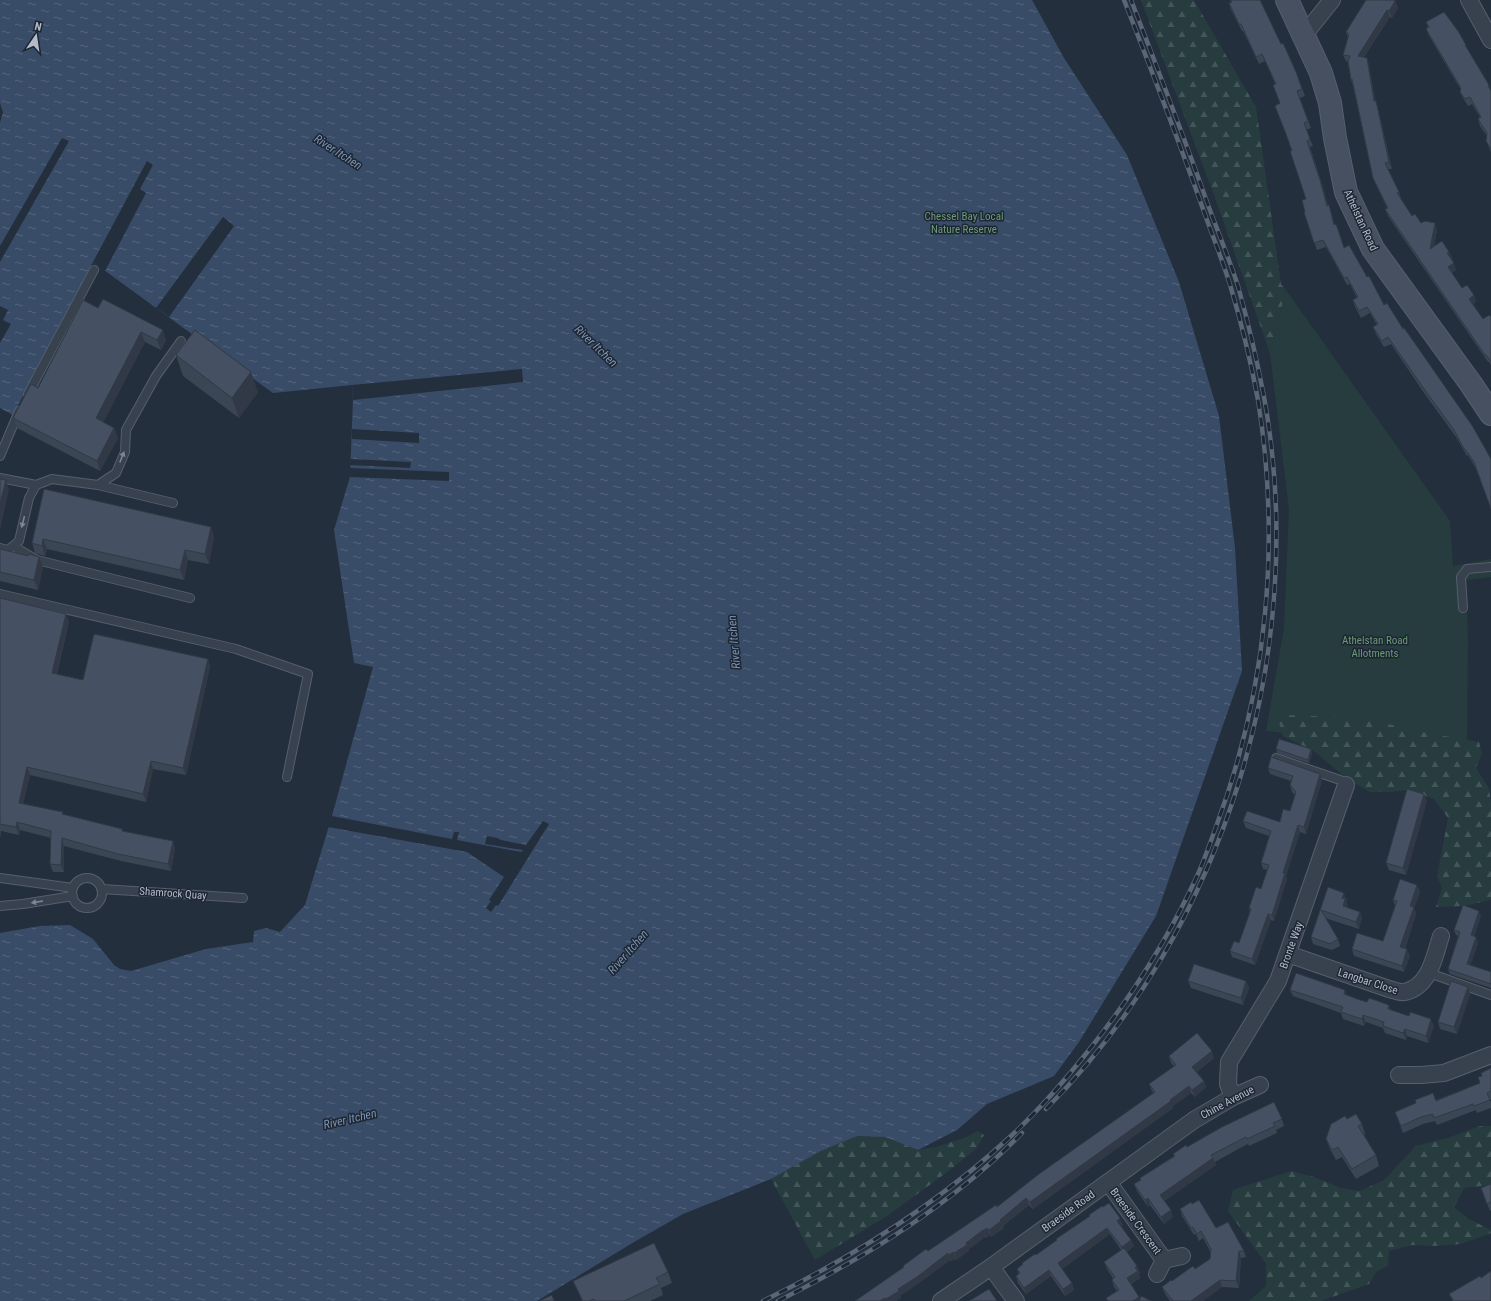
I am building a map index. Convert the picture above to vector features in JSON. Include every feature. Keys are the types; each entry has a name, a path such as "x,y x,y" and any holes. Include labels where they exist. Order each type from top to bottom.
{"street":[{"name":"Athelstan Road","path":"1287,0 1321,73 1330,103 1335,138 1346,192 1373,249 1491,414"},
{"path":"1304,35 1332,0"},
{"path":"1469,0 1491,40"},
{"name":"Bronte Way","path":"1233,1097 1228,1084 1228,1062 1278,981 1346,785"},
{"name":"Langbar Close","path":"1288,954 1389,989 1404,992 1417,986 1429,973 1441,936"},
{"path":"1399,1075 1444,1073 1491,1055"},
{"name":"Chine Avenue","path":"1194,1120 1233,1097 1260,1085"},
{"name":"Braeside Road","path":"941,1301 991,1267 1194,1120"},
{"name":"Braeside Crescent","path":"1108,1182 1161,1267 1182,1256"},
{"path":"991,1267 1016,1301"}],"lane":[{"path":"0,456 15,418 94,270"},
{"path":"98,485 116,473 125,452 126,430 156,376 181,341"},
{"path":"0,478 36,485 52,479 98,485 173,502"},
{"path":"0,548 8,550 18,541 29,498 36,485"},
{"path":"13,546 36,560 190,598"},
{"path":"1463,608 1461,577 1467,569 1491,567"},
{"path":"0,594 236,649 308,674 287,777"},
{"path":"1276,758 1340,780 1346,785"},
{"path":"0,878 73,892"},
{"path":"88,878 97,882 102,889 101,900 92,907 80,906 75,901 73,892 79,880 88,878"},
{"name":"Shamrock Quay","path":"102,889 243,898"},
{"path":"0,906 23,904 73,892"},
{"path":"1429,973 1491,995"}],"green space":[{"path":"1141,0 1194,0 1256,107 1281,284 1286,290 1270,353 1214,195"},
{"name":"Athelstan Road Allotments","path":"1286,290 1450,521 1453,566 1491,559 1491,577 1466,580 1468,639 1467,751 1266,731 1284,628 1289,510 1270,353"},
{"path":"1289,715 1364,718 1417,731 1479,742 1482,753 1476,768 1489,788 1491,803 1491,900 1464,906 1436,907 1442,888 1437,876 1448,818 1434,799 1409,790 1370,792 1346,778 1314,751 1283,736 1279,723"},
{"path":"1480,1126 1491,1126 1491,1185 1464,1188 1454,1207 1467,1218 1491,1230 1491,1233 1461,1244 1434,1246 1412,1245 1389,1251 1388,1266 1376,1272 1369,1284 1321,1301 1249,1301 1266,1286 1266,1264 1228,1211 1233,1190 1291,1171 1314,1177 1341,1188 1360,1191 1384,1180 1416,1146 1448,1138"},
{"path":"978,1131 984,1135 977,1148 946,1173 887,1216 815,1260 771,1179 821,1151 857,1136 885,1137 918,1150 936,1147 964,1138"}],"water":[{"name":"River Itchen","path":"0,0 1032,0 1064,58 1127,155 1179,282 1219,416 1235,548 1242,671 1156,916 1079,1042 1054,1076 987,1104 957,1130 918,1150 885,1137 857,1136 821,1151 771,1179 683,1214 537,1301 0,1301 0,933 40,926 70,925 93,939 114,965 120,969 131,971 206,949 253,942 254,931 266,928 280,932 305,905 332,816 373,667 354,663 334,530 350,477 353,400 352,385 273,393 93,262 13,415 0,408 0,343 11,324 3,320 8,310 0,306 0,123 3,112 0,103"}],"pier":[{"path":"62,138 69,141 0,262 0,246"},
{"path":"147,161 153,165 140,189 146,193 105,271 93,262"},
{"path":"223,217 234,226 169,317 156,308"},
{"path":"522,369 523,382 353,400 352,385"},
{"path":"352,429 419,433 419,443 352,439"},
{"path":"351,459 411,462 410,468 350,465"},
{"path":"350,468 449,472 449,481 350,477"},
{"path":"332,816 452,839 454,832 459,832 457,840 521,852 523,850 485,844 487,836 526,845 543,821 549,824 498,906 496,905 491,912 486,908 491,901 489,900 504,877 467,852 328,827"}],"building":[{"path":"1231,0 1260,0 1281,44 1283,43 1302,89 1297,91 1308,121 1304,123 1310,139 1307,141 1327,206 1329,205 1334,225 1336,224 1344,248 1349,245 1367,277 1369,276 1384,305 1387,303 1403,329 1404,328 1473,427 1491,459 1491,509 1474,462 1464,449 1454,430 1388,337 1382,341 1373,327 1378,324 1367,307 1359,311 1353,300 1358,297 1347,277 1344,278 1323,240 1314,243 1304,212 1302,200 1306,199 1290,151 1292,151 1275,106 1280,103 1273,85 1276,84 1262,54 1256,57 1241,24 1239,24 1229,3 1232,2"},
{"path":"1366,0 1395,1 1389,11 1387,10 1358,56 1367,58 1374,101 1376,101 1389,162 1385,163 1399,192 1397,193 1412,216 1415,214 1421,223 1425,221 1435,223 1430,249 1442,241 1449,252 1447,253 1454,263 1448,267 1462,288 1467,285 1474,295 1469,299 1483,319 1489,315 1491,317 1491,362 1385,209 1388,208 1373,178 1352,79 1351,80 1348,61 1350,56 1343,55 1349,34 1346,32"},
{"path":"1444,12 1458,31 1489,85 1488,86 1491,91 1491,148 1486,141 1487,133 1478,119 1481,117 1470,97 1465,99 1460,92 1461,88 1426,29 1429,27 1426,22"},
{"path":"103,299 163,330 157,340 141,332 96,418 114,428 97,461 13,418 31,384 38,388 83,300 98,308"},
{"path":"195,330 251,372 232,398 176,355"},
{"path":"0,479 6,480 0,504"},
{"path":"44,489 211,527 205,554 185,550 180,570 43,539 42,546 32,543"},
{"path":"0,549 28,556 29,554 39,557 34,580 0,572"},
{"path":"0,598 66,614 52,673 83,680 94,634 208,659 183,768 151,761 143,794 27,767 19,803 63,812 62,814 122,829 122,831 173,841 168,864 118,854 62,838 61,865 50,864 51,831 17,822 16,827 0,824"},
{"path":"1279,739 1311,749 1308,760 1276,749"},
{"path":"1271,757 1320,774 1304,827 1298,825 1272,915 1268,914 1252,959 1230,951 1234,941 1239,943 1251,909 1249,908 1256,887 1261,889 1269,865 1261,863 1271,831 1243,821 1247,811 1280,822 1283,809 1290,811 1296,792 1290,785 1293,776 1268,768"},
{"path":"1407,789 1424,794 1403,868 1386,863"},
{"path":"1400,879 1417,885 1410,906 1414,907 1400,947 1407,949 1402,966 1352,949 1357,933 1383,941 1397,901 1393,900"},
{"path":"1328,887 1344,893 1342,898 1345,899 1343,906 1360,912 1356,922 1321,910 1338,939 1330,944 1311,937"},
{"path":"1463,905 1479,911 1471,935 1476,937 1467,964 1491,972 1491,984 1448,969 1460,932 1454,930"},
{"path":"1194,964 1246,981 1241,998 1188,981"},
{"path":"1296,973 1345,990 1344,994 1357,999 1367,1002 1369,998 1389,1005 1388,1009 1409,1016 1410,1012 1431,1019 1426,1036 1405,1029 1403,1033 1383,1026 1384,1022 1363,1015 1362,1019 1341,1012 1343,1007 1290,990"},
{"path":"1451,981 1468,987 1454,1027 1438,1022"},
{"path":"1197,1033 1212,1051 1192,1067 1204,1081 1192,1090 1189,1086 1170,1100 1171,1101 1030,1202 1026,1198 989,1230 987,1228 983,1230 966,1243 967,1245 954,1253 953,1252 949,1255 948,1253 917,1277 898,1289 899,1291 880,1301 855,1301 904,1267 903,1266 926,1249 928,1251 996,1205 997,1207 1039,1174 1155,1092 1149,1084 1176,1065 1169,1056"},
{"path":"1491,1068 1491,1091 1487,1093 1490,1100 1474,1106 1473,1104 1434,1118 1433,1114 1421,1117 1401,1126 1395,1112 1416,1103 1415,1100 1433,1093 1436,1101 1480,1083 1478,1077 1482,1076 1481,1073"},
{"path":"1274,1102 1282,1119 1273,1123 1275,1126 1247,1139 1246,1137 1211,1155 1213,1158 1160,1195 1171,1210 1161,1217 1148,1198 1145,1200 1134,1184 1141,1180 1140,1178 1175,1156 1173,1154 1186,1145 1187,1147 1222,1127"},
{"path":"1356,1114 1362,1124 1358,1126 1376,1155 1352,1169 1338,1147 1332,1150 1326,1139 1331,1124 1345,1116 1347,1119"},
{"path":"1491,1184 1491,1202 1487,1204 1481,1188"},
{"path":"1199,1200 1216,1228 1228,1222 1244,1251 1239,1251 1236,1281 1220,1280 1191,1301 1173,1301 1162,1287 1193,1266 1195,1269 1210,1259 1211,1249 1201,1231 1197,1234 1193,1227 1191,1228 1180,1209 1191,1202 1192,1204"},
{"path":"1109,1203 1120,1218 1117,1221 1131,1240 1122,1247 1107,1228 1058,1263 1072,1283 1063,1289 1049,1270 1024,1288 1016,1276 1020,1273 1017,1269 1023,1264 1022,1263 1035,1254 1036,1255 1102,1206 1103,1207"},
{"path":"654,1243 668,1272 656,1278 660,1284 624,1301 595,1301 594,1299 583,1301 573,1281"},
{"path":"1124,1248 1137,1266 1135,1268 1138,1271 1127,1278 1139,1297 1133,1301 1108,1301 1106,1298 1119,1290 1112,1280 1115,1277 1104,1262"},
{"path":"1491,1271 1491,1301 1452,1301 1453,1300 1449,1294 1480,1276 1481,1278"},
{"path":"989,1289 997,1301 969,1301"},
{"path":"552,1295 554,1301 539,1301"},
{"path":"1141,1296 1151,1301 1139,1301"}],"railway":[{"path":"763,1301 797,1284 862,1247 894,1227 955,1184 1012,1135 1052,1094 1105,1030 1135,987 1162,943 1201,868 1234,773 1248,721 1258,668 1265,615 1268,561 1268,507 1265,453 1258,400 1243,330 1228,278 1174,130 1124,0"},
{"path":"1046,1109 1109,1037 1162,957 1206,870 1240,779 1263,685 1275,589 1275,492 1264,397 1249,327 1231,265 1131,0"},
{"path":"778,1301 844,1266 876,1247 938,1206 995,1159 1022,1133"}],"park label":[{"name":"Chessel Bay Local Nature Reserve","path":"964,222"}]}
